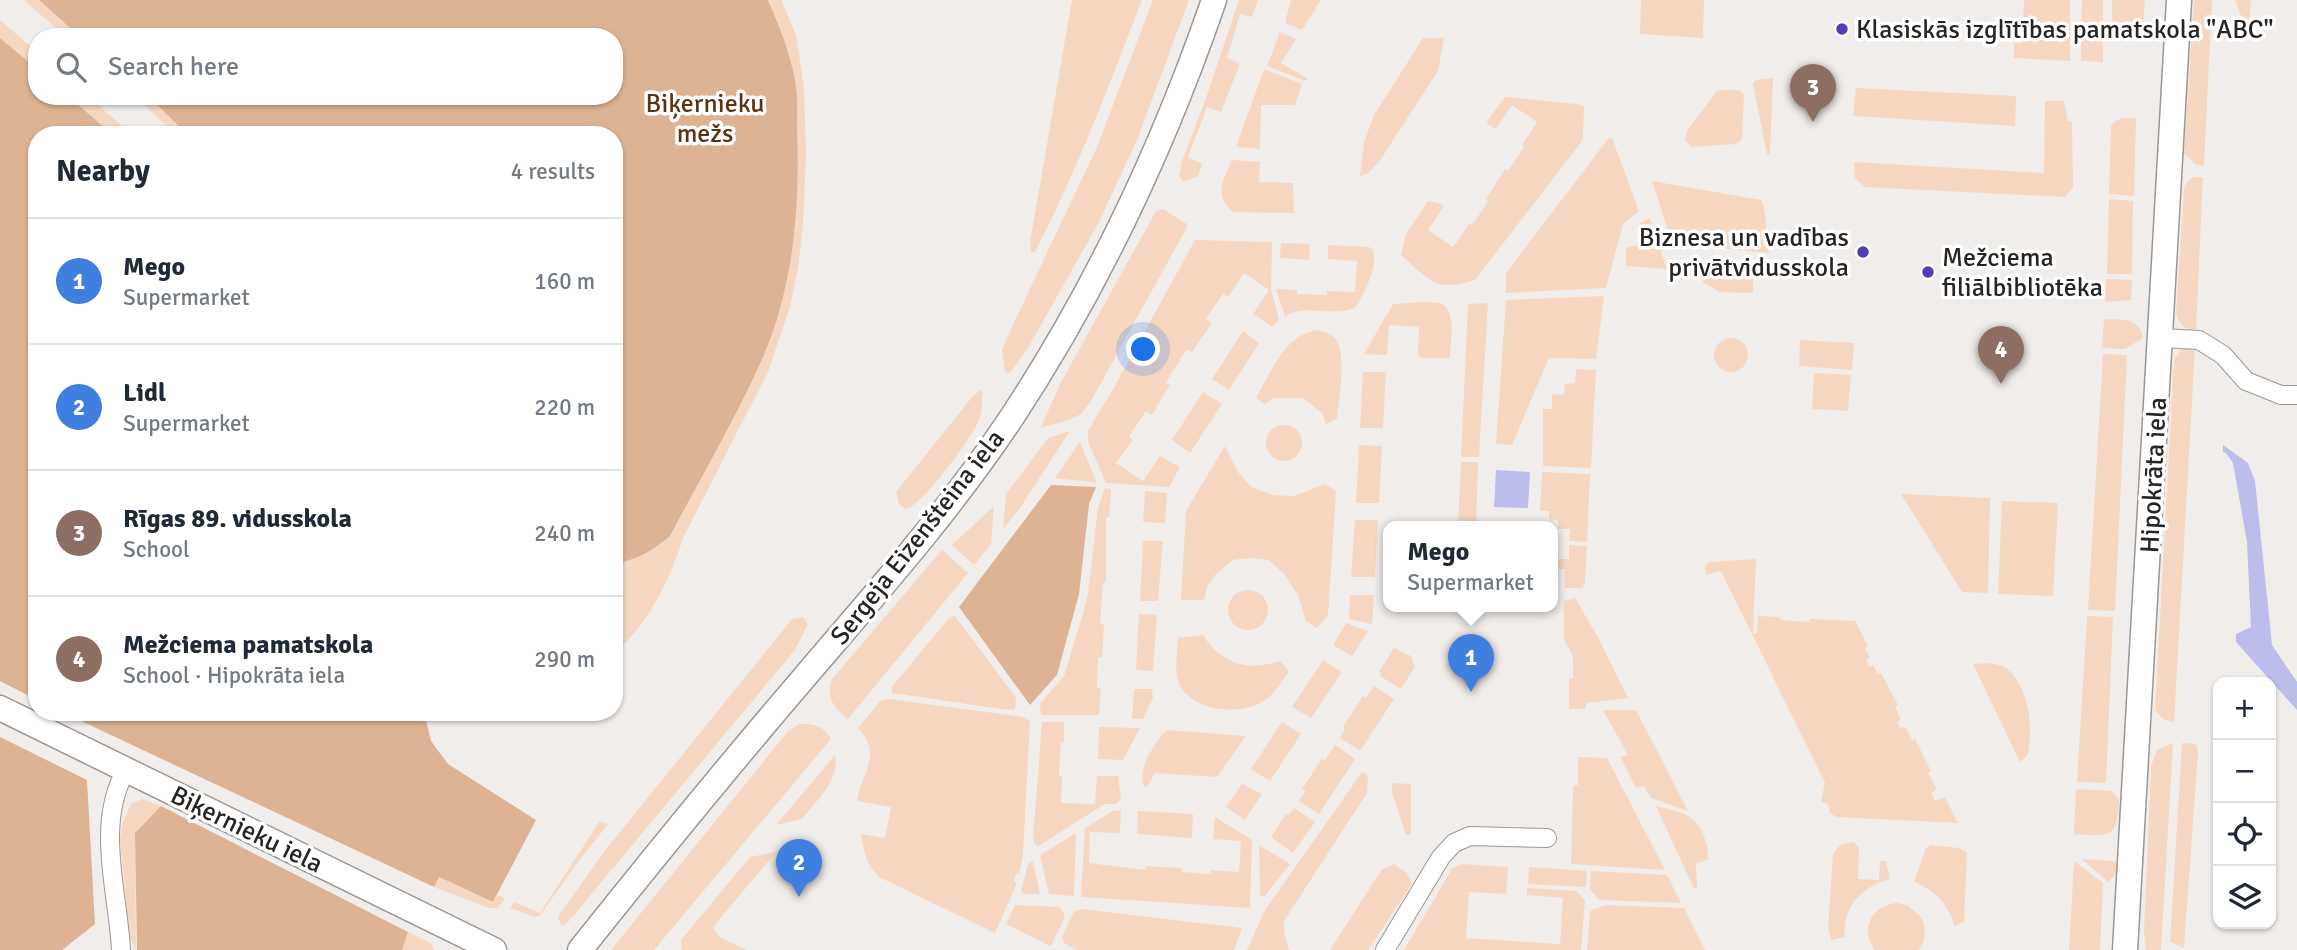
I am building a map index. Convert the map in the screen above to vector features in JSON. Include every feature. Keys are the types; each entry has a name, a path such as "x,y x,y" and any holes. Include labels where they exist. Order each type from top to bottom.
{"street":[{"name":"Sergeja Eizenšteina iela","path":"580,950 928,532 1009,421 1065,331 1142,184 1190,68 1214,0"},
{"name":"Hipokrāta iela","path":"2125,950 2179,0"},
{"path":"2161,338 2199,340 2223,355 2246,381 2281,395 2297,395"},
{"name":"Biķernieku iela","path":"0,708 494,950"},
{"path":"121,950 109,830 113,797 126,770"},
{"path":"1385,950 1441,857 1454,843 1470,836 1547,838"}],"shaded area":[{"path":"24,0 39,0 70,28 56,28"},
{"path":"768,0 781,0 796,34 804,89 806,155 803,225 790,307 768,372 683,538 672,570 647,615 623,645 623,562 644,554 670,536 763,355 780,308 795,82 790,56"},
{"path":"1072,0 1142,0 1079,159 1035,252 1031,252 1030,242"},
{"path":"1153,0 1189,0 1137,140 1098,224 1029,346 1010,373 1005,372 1002,350 1097,147"},
{"path":"1239,0 1258,0 1252,17 1240,14 1227,58 1240,64 1221,112 1207,107 1188,157 1202,164 1198,176 1184,182 1179,177 1182,161"},
{"path":"1291,0 1321,0 1302,30 1285,23"},
{"path":"1641,0 1704,0 1703,38 1640,34"},
{"path":"2024,0 2070,0 2070,61 2014,58 2014,43 2022,43"},
{"path":"2082,0 2103,0 2103,62 2081,61"},
{"path":"2112,0 2145,0 2143,28 2137,34 2126,37 2117,31 2112,17"},
{"path":"2194,0 2212,0 2204,166 2195,164 2184,153"},
{"path":"2235,0 2251,0 2248,34"},
{"path":"0,20 28,44 28,61 0,38"},
{"path":"1280,32 1296,39 1281,63 1308,79 1305,81 1267,66"},
{"path":"1423,38 1444,38 1438,71 1379,162 1368,173 1360,176 1364,142 1374,115"},
{"path":"1264,69 1302,84 1295,105 1261,105 1260,149 1236,147"},
{"path":"1773,78 1770,155 1767,155 1753,84 1756,80"},
{"path":"1856,88 2016,96 2015,126 1853,116"},
{"path":"1739,90 1744,95 1742,139 1736,144 1691,147 1685,140 1687,131 1717,91"},
{"path":"1505,97 1584,107 1583,139 1475,280 1451,285 1434,282 1401,255 1406,234 1428,201 1444,206 1428,230 1453,247 1469,224 1472,225 1488,202 1486,199 1505,169 1508,171 1524,147 1522,145 1537,122 1512,105 1496,129 1486,123"},
{"path":"2045,101 2064,101 2068,121 2072,122 2073,187 2065,197 1865,187 1855,178 1854,162 2044,173"},
{"path":"78,105 98,105 122,126 103,126"},
{"path":"144,105 157,105 179,126 167,126"},
{"path":"2123,118 2136,118 2134,196 2109,194 2111,126"},
{"path":"1612,138 1639,211 1623,224 1606,288 1506,293 1506,273 1608,139"},
{"path":"1232,160 1260,162 1259,182 1293,183 1294,213 1233,212 1223,200 1222,193 1223,181"},
{"path":"2194,177 2203,177 2196,330 2183,326 2176,312 2184,189"},
{"path":"1652,181 1761,200 1769,253 1672,243"},
{"path":"2109,199 2133,201 2132,274 2107,274"},
{"path":"1163,209 1187,224 1186,229 1091,401 1081,414 1067,421 1041,427 1060,384 1155,213"},
{"path":"1650,218 1667,269 1626,266 1626,248 1646,243 1640,223"},
{"path":"1195,240 1272,242 1271,289 1279,320 1273,327 1253,314 1269,290 1244,273 1228,297 1223,294 1206,319 1212,323 1192,352 1187,349 1166,382 1170,385 1152,415 1146,411 1129,436 1133,440 1116,463 1143,481 1160,456 1180,467 1169,487 1106,483 1088,442 1088,431"},
{"path":"1281,243 1310,244 1309,260 1280,258"},
{"path":"1328,245 1369,247 1373,250 1372,272 1356,307 1338,311 1300,311 1285,317 1276,289 1297,290 1297,294 1355,292 1357,261 1328,259"},
{"path":"1702,262 1753,263 1753,293 1720,292 1703,282"},
{"path":"2106,279 2132,280 2131,300 2105,302"},
{"path":"1604,296 1596,359 1549,358 1512,445 1496,444 1506,300"},
{"path":"1439,303 1449,312 1452,327 1450,358 1422,358 1418,355 1419,327 1389,325 1387,355 1364,354 1393,304"},
{"path":"1488,303 1479,457 1461,457 1468,304"},
{"path":"2104,319 2134,323 2143,338 2125,349 2102,348"},
{"path":"1318,330 1337,341 1341,357 1337,419 1326,424 1322,413 1303,398 1274,398 1265,404 1256,398 1288,346 1306,333"},
{"path":"1243,331 1259,343 1229,390 1212,379"},
{"path":"1731,338 1743,343 1748,355 1743,367 1731,372 1719,367 1714,355 1719,343"},
{"path":"1800,340 1854,343 1852,370 1799,366"},
{"path":"2183,348 2195,348 2174,723 2163,719 2155,710 2174,360"},
{"path":"2103,354 2127,355 2115,611 2088,610"},
{"path":"1576,369 1596,370 1591,468 1543,466 1543,409 1552,409 1552,394 1564,395 1565,384 1575,383"},
{"path":"1363,372 1386,372 1383,428 1360,428"},
{"path":"1814,373 1851,375 1848,411 1812,409"},
{"path":"982,389 981,414 976,426 947,469 923,497 905,509 899,504 896,492 973,396"},
{"path":"1203,392 1222,404 1190,453 1172,440"},
{"path":"1284,425 1297,430 1302,443 1297,456 1284,461 1271,456 1266,443 1271,430"},
{"path":"1070,431 1020,508 1003,529 1006,494 1048,438"},
{"path":"1080,442 1097,483 1055,478"},
{"path":"1359,445 1382,446 1379,503 1356,503"},
{"path":"1225,446 1238,472 1251,487 1272,495 1294,496 1325,484 1336,491 1328,616 1317,628 1306,621 1298,595 1285,575 1269,560 1233,560 1215,575 1207,587 1204,600 1181,600 1186,511"},
{"path":"1461,462 1478,462 1476,521 1458,521"},
{"path":"1542,472 1590,474 1587,542 1569,541 1570,529 1558,529 1558,520 1549,519 1549,511 1540,511"},
{"path":"1105,488 1111,489 1109,517 1106,517 1106,582 1103,583 1100,623 1104,624 1102,657 1098,658 1097,687 1101,688 1099,715 1041,715 1040,704 1064,676 1082,617 1088,594 1098,508"},
{"path":"1145,491 1167,493 1165,523 1143,522"},
{"path":"1901,494 1990,498 1988,593 1962,592"},
{"path":"2002,501 2058,503 2053,596 1998,594"},
{"path":"994,506 991,544 974,565 952,545"},
{"path":"1355,520 1378,520 1375,577 1351,577"},
{"path":"1143,541 1163,541 1158,601 1140,601"},
{"path":"1569,545 1587,546 1585,582 1582,588 1565,588 1565,569 1558,569 1558,559 1569,559"},
{"path":"942,550 968,573 848,719 830,697 832,679"},
{"path":"1756,559 1753,634 1757,633 1758,616 1809,622 1810,619 1855,621 1868,646 1865,648 1870,658 1866,660 1869,667 1873,665 1878,674 1881,673 1898,705 1895,706 1901,720 1897,722 1900,728 1905,727 1912,740 1915,739 1931,771 1928,773 1937,790 1931,793 1935,801 1945,797 1958,823 1836,817 1830,813 1828,804 1821,802 1825,783 1721,571 1706,575 1705,566 1709,562"},
{"path":"1248,590 1262,596 1268,610 1262,624 1248,630 1234,624 1228,610 1234,596"},
{"path":"1350,595 1374,595 1372,624 1349,619"},
{"path":"1575,598 1628,698 1587,703 1585,709 1569,709 1569,679 1573,678 1573,657 1564,639 1564,601"},
{"path":"1139,614 1157,615 1153,671 1136,670"},
{"path":"955,616 1016,698 1015,709 892,693 896,682 949,618"},
{"path":"2087,616 2113,617 2106,783 2077,782"},
{"path":"803,617 808,624 795,650 562,927 558,917 603,853 792,619"},
{"path":"1346,623 1368,631 1352,656 1333,645"},
{"path":"1203,635 1218,652 1236,663 1257,666 1280,661 1289,671 1272,694 1255,705 1230,710 1204,705 1184,691 1176,671 1178,638"},
{"path":"1394,648 1411,656 1415,667 1401,689 1380,676 1379,672"},
{"path":"1323,660 1342,672 1311,718 1292,707"},
{"path":"1987,663 2004,667 2013,675 2028,707 2028,755 2020,762 1973,664"},
{"path":"1374,686 1394,699 1360,751 1340,738 1345,729 1343,727 1363,696 1366,698"},
{"path":"1134,689 1152,689 1153,698 1143,719 1132,719"},
{"path":"881,700 1023,717 1030,721 1023,855 1019,874 1016,874 1014,882 1017,883 995,933 881,878 869,864 861,834 885,838 891,807 857,801 870,755 865,738 858,728"},
{"path":"1603,710 1636,710 1688,811 1651,798 1644,786 1636,788 1620,757 1628,755"},
{"path":"1042,722 1064,722 1059,776 1062,777 1061,803 1095,804 1097,776 1118,776 1121,799 1116,804 1105,804 1037,847 1033,839"},
{"path":"1282,722 1301,734 1270,781 1251,769"},
{"path":"800,724 818,727 831,739 654,950 611,950 789,730"},
{"path":"1099,727 1140,728 1123,760 1098,759"},
{"path":"1166,730 1246,736 1217,777 1155,773 1147,787 1144,787 1142,779 1145,764"},
{"path":"2173,743 2161,950 2146,950 2144,933 2151,766 2157,750"},
{"path":"2182,743 2196,744 2198,753 2184,948 2170,942"},
{"path":"1335,745 1355,759 1319,814 1299,801 1305,791 1302,789"},
{"path":"835,755 836,764 831,781 802,819 776,825"},
{"path":"1578,757 1607,758 1665,870 1571,864 1573,786 1578,785"},
{"path":"1362,772 1368,775 1367,793 1284,921 1289,950 1247,950 1265,910"},
{"path":"1392,783 1411,784 1409,835 1406,835 1392,792"},
{"path":"1242,784 1262,794 1245,820 1226,807"},
{"path":"2076,789 2112,791 2119,799 2116,822 2110,833 2074,834"},
{"path":"142,799 161,806 135,833 136,950 129,935 120,839 123,822 131,804"},
{"path":"1656,806 1686,815 1701,830 1708,859 1696,864 1697,888 1694,889"},
{"path":"1294,808 1315,822 1293,853 1271,837 1286,814 1289,815"},
{"path":"1121,810 1120,833 1090,832 1089,863 1145,870 1146,866 1182,868 1182,872 1211,874 1211,870 1239,872 1241,841 1213,839 1215,817 1252,840 1250,908 1081,897 1085,828 1113,811"},
{"path":"1138,811 1193,814 1192,838 1137,834"},
{"path":"600,821 608,824 540,915 536,917 510,908 514,902 540,913"},
{"path":"1076,833 1074,896 1049,894 1040,855"},
{"path":"1854,842 1859,848 1858,879 1879,880 1880,861 1886,861 1890,879 1871,887 1856,899 1847,916 1845,937 1831,940 1828,927 1833,855 1841,845"},
{"path":"1259,845 1290,864 1264,897 1260,895"},
{"path":"1931,845 1959,848 1967,853 1964,922 1955,926 1940,899 1929,889 1914,882 1926,848"},
{"path":"776,852 713,927 719,937 747,950 682,950 681,940 750,857"},
{"path":"2082,859 2112,861 2116,863 2118,871 2108,882"},
{"path":"1033,861 1040,894 1024,894 1021,891 1028,864"},
{"path":"2074,861 2103,883 2100,950 2069,950"},
{"path":"1394,864 1407,873 1412,884 1368,950 1330,950 1382,869"},
{"path":"1461,864 1508,867 1506,894 1469,892 1466,938 1560,944 1563,898 1527,895 1527,888 1576,891 1585,900 1581,950 1404,950 1452,869"},
{"path":"1529,867 1587,871 1586,887 1528,884"},
{"path":"1591,871 1667,875 1681,903 1599,900 1590,889"},
{"path":"439,877 493,902 498,895 505,898 498,908 489,908 434,887"},
{"path":"1897,903 1907,905 1922,918 1925,935 1923,942 1919,950 1874,950 1868,934 1871,919 1881,908"},
{"path":"1015,905 1059,907 1064,913 1064,919 1051,946 1006,924"},
{"path":"1605,905 1684,908 1705,950 1587,950 1590,911"},
{"path":"1081,909 1242,928 1234,950 1077,950 1065,944 1062,937 1074,911"},
{"path":"408,932 431,943 434,950 402,950"}],"green space":[{"name":"Biķernieku mežs","path":"39,0 768,0 787,49 797,92 796,216 788,273 773,330 753,380 670,536 644,554 623,562 623,126 179,126 157,105 623,105 623,28 70,28"},
{"path":"0,38 28,61 28,105 78,105 103,126 28,126 28,695 0,681"},
{"path":"1051,485 1096,487 1089,504 1079,594 1057,675 1030,705 959,607"},
{"path":"81,721 426,721 431,741 448,764 536,820 493,902 439,877 434,887"},
{"path":"0,737 87,780 95,924 62,950 0,950"},
{"path":"161,806 408,932 402,950 137,950 135,833"}],"water":[{"path":"2223,445 2248,463 2255,481 2272,645 2297,682 2297,710 2276,687 2276,677 2267,677 2236,642 2236,634 2251,627 2247,542 2233,463 2223,452"},
{"path":"1496,470 1530,472 1528,508 1494,507"}],"place":[{"name":"Klasiskās izglītības pamatskola \"ABC\"","path":"1842,29"},
{"name":"Rīgas 89. vidusskola","path":"1813,122"},
{"name":"Biznesa un vadības privātvidusskola","path":"1863,252"},
{"name":"Mežciema filiālbibliotēka","path":"1928,272"},
{"name":"Mežciema pamatskola","path":"2001,384"},
{"name":"Mego","path":"1471,692"},
{"name":"Lidl","path":"799,897"}]}
